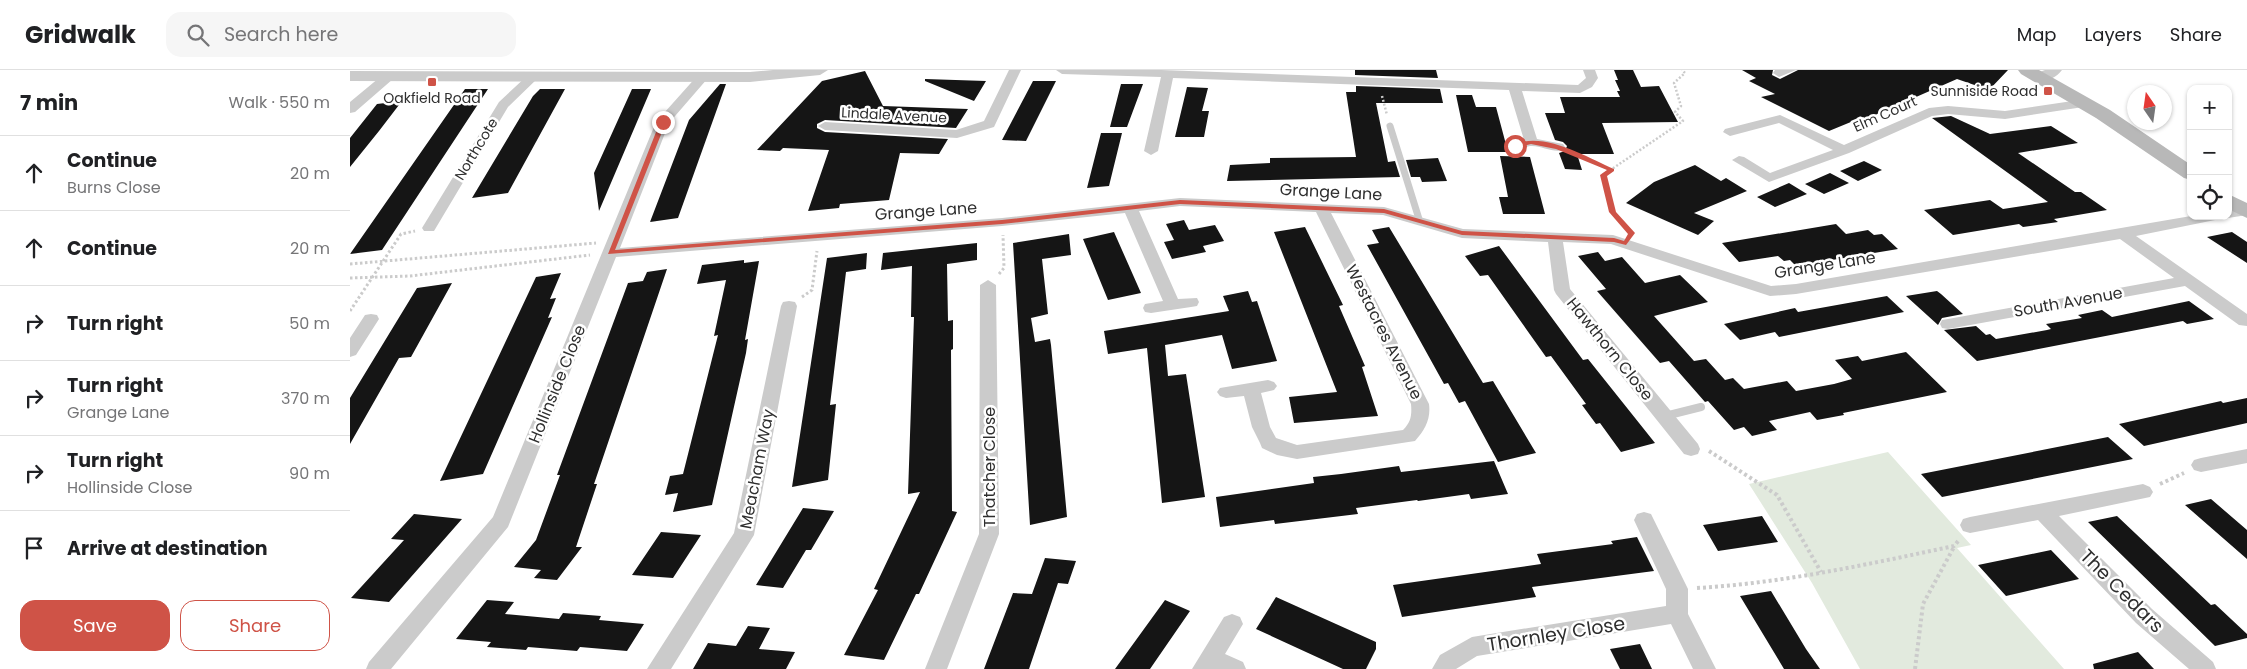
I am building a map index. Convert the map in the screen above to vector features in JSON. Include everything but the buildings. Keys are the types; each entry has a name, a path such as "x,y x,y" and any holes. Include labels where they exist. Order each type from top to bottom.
{"main road":[{"path":"2040,72 2187,171"}],"street":[{"path":"350,76 428,74 532,78 569,74 702,78 820,70"},
{"name":"Lindale Avenue","path":"825,126 957,134 989,124 1015,70"},
{"path":"1062,70 1168,74 1189,72 1324,75 1378,81 1580,89 1588,84 1592,78 1589,70"},
{"path":"1457,70 1460,84"},
{"path":"1151,151 1168,74"},
{"path":"350,109 389,76"},
{"name":"Northcote","path":"429,228 503,105 532,78"},
{"name":"Hollinside Close","path":"377,669 501,521 663,122 702,78"},
{"path":"1514,86 1531,142"},
{"name":"Elm Court","path":"1739,160 1769,178 1844,150 1929,112 1948,110 2006,115 2086,103"},
{"path":"1740,132 1780,119 1844,150"},
{"path":"1515,146 1531,142 1558,147"},
{"name":"Grange Lane","path":"612,247 820,236 1002,222 1180,202 1384,211 1419,219 1445,230 1462,233 1614,240 1770,291 1796,289 2123,234 2195,220"},
{"path":"1130,207 1165,284 1172,305"},
{"name":"Westacres Avenue","path":"1226,392 1259,387 1261,427 1268,443 1277,448 1297,452 1408,436 1419,426 1422,414 1420,404 1322,209"},
{"path":"2123,234 2246,321"},
{"name":"Hawthorn Close","path":"1555,238 1562,290 1691,449"},
{"name":"South Avenue","path":"1948,324 2188,280"},
{"name":"Thatcher Close","path":"936,669 990,534 988,285"},
{"path":"1151,308 1190,302"},
{"name":"Meacham Way","path":"658,669 744,534 789,306"},
{"path":"350,350 371,319"},
{"path":"2201,465 2245,458"},
{"path":"1970,525 2143,492"},
{"name":"The Cedars","path":"2042,511 2144,616 2205,669"},
{"path":"1644,520 1677,589 1676,614 1705,669"},
{"name":"Thornley Close","path":"1443,669 1448,662 1472,647 1676,614"},
{"path":"1232,624 1207,663 1235,669"}],"lane":[{"path":"1390,126 1419,219"},
{"path":"1665,416 1701,408"}],"path":[{"path":"1626,243 1632,233 1612,212 1604,175 1683,121 1675,112 1681,106 1674,83 1685,73 1682,70"},
{"path":"1378,81 1390,126"},
{"path":"1558,147 1611,170"},
{"path":"988,285 1004,268 1002,222"},
{"path":"350,311 401,234 429,228"},
{"path":"789,306 812,290 820,236"},
{"path":"350,264 612,247"},
{"path":"350,278 410,276 612,247"},
{"path":"1691,449 1705,448 1776,495 1820,572"},
{"path":"2143,492 2201,465"},
{"path":"1915,669 1923,604 1954,546 1970,525"},
{"path":"1677,589 1730,587 1954,546"}],"shaded area":[{"path":"1888,452 1971,545 1957,548 2064,669 1860,669 1812,583 1749,484"}],"place":[{"name":"Oakfield Road","path":"432,82"},
{"name":"Sunniside Road","path":"2048,91"}],"route":[{"path":"663,122 610,253 1058,217 1180,202 1384,211 1419,219 1445,230 1462,233 1489,236 1614,240 1626,243 1632,233 1612,212 1604,175 1611,170 1558,147 1531,142 1515,146"}]}
